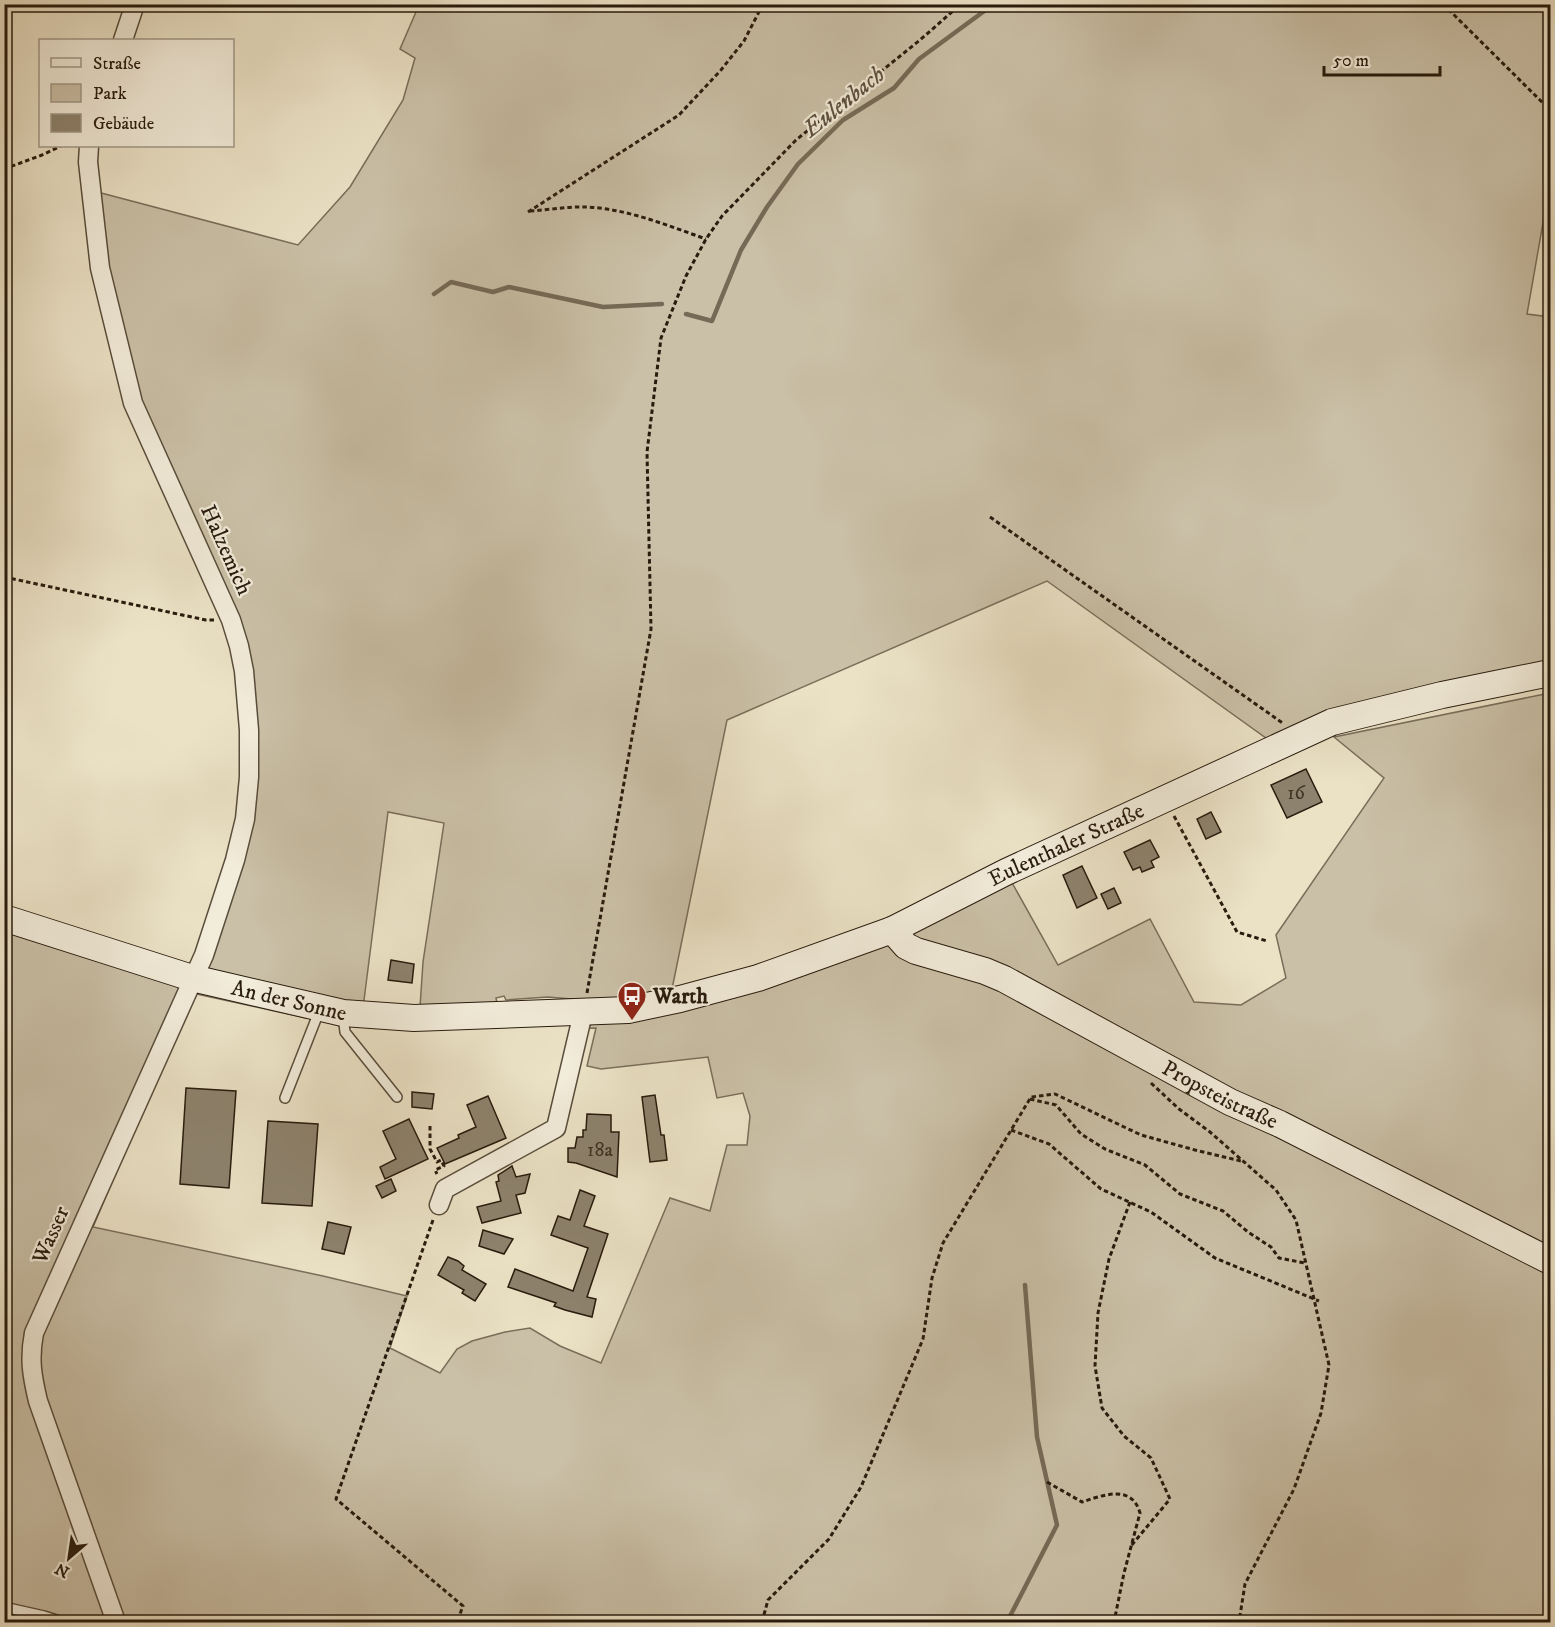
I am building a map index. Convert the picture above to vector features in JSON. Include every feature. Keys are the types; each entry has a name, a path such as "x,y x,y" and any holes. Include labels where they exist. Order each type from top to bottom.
{"street":[{"path":"123,39 135,4"},
{"name":"Halzemich","path":"89,147 88,162 100,268 133,403 231,620 239,646 247,699 249,777 245,819 215,923 204,955 192,978"},
{"name":"Eulenthaler Straße","path":"583,1013 628,1010 691,996 758,978 892,930 1016,867 1332,722 1442,695 1551,673"},
{"name":"An der Sonne","path":"4,918 192,978 331,1011 414,1018 583,1013"},
{"name":"Propsteistraße","path":"892,930 906,946 915,951 986,971 1004,979 1230,1102 1280,1124 1551,1261"},
{"name":"Wasser","path":"116,1623 39,1401 32,1376 30,1353 34,1333 192,978"},
{"path":"439,1205 445,1189 556,1128 583,1013"}],"lane":[{"path":"285,1098 331,1011 397,1097"},
{"path":"4,1607 63,1623"}],"path":[{"path":"706,239 623,212 581,207 528,212 679,115 738,48 763,4"},
{"path":"583,1013 651,630 647,453 661,338 686,276 706,239 722,216 796,140 961,4"},
{"path":"1443,4 1551,110"},
{"path":"4,169 59,147"},
{"path":"990,518 1300,735"},
{"path":"4,577 206,620 231,620"},
{"path":"1164,798 1237,932 1267,941"},
{"path":"1144,1077 1276,1190 1296,1220 1329,1365 1321,1413 1294,1489 1245,1584 1239,1623"},
{"path":"762,1623 768,1600 830,1539 861,1487 923,1339 932,1278 943,1243 1031,1097 1055,1094 1141,1135 1241,1161"},
{"path":"1030,1099 1056,1105 1081,1134 1105,1149 1145,1165 1180,1194 1223,1211 1271,1247 1279,1258 1305,1263"},
{"path":"430,1126 430,1149 437,1162 441,1160 444,1166 439,1168"},
{"path":"1011,1130 1049,1144 1101,1189 1151,1212 1215,1258 1319,1300"},
{"path":"1130,1202 1109,1259 1100,1302 1095,1366 1102,1408 1124,1436 1151,1458 1170,1499 1131,1546"},
{"path":"439,1205 336,1499 462,1606 457,1623"},
{"path":"1047,1482 1082,1502 1103,1495 1123,1494 1137,1503 1140,1513 1114,1623"}],"green space":[{"path":"419,5 1550,5 1550,183 1527,314 1550,317 1550,673 1277,746 1047,581 727,720 671,994 595,1001 548,997 506,1000 504,996 496,998 497,1003 420,1007 423,962 444,823 388,812 363,1008 309,1000 306,1018 192,993 93,1227 407,1296 390,1348 440,1373 457,1349 472,1341 530,1328 560,1346 601,1363 670,1198 710,1211 727,1145 747,1145 750,1116 743,1093 717,1098 708,1057 601,1069 587,1066 596,1028 572,1029 583,1013 758,978 1006,872 1058,965 1150,919 1194,1002 1241,1005 1286,978 1276,935 1384,778 1334,737 1550,693 1550,1622 5,1622 4,918 192,978 245,819 244,671 133,403 90,190 298,245 350,187 403,100 415,58 400,49"}],"building":[{"path":"1306,769 1322,802 1287,818 1271,785"},
{"path":"1211,812 1221,832 1206,839 1197,819"},
{"path":"1150,840 1159,857 1151,861 1154,867 1142,872 1140,867 1133,870 1124,852"},
{"path":"1082,866 1097,898 1077,908 1063,875"},
{"path":"1114,888 1121,903 1108,909 1101,894"},
{"path":"391,960 414,964 412,983 388,980"},
{"path":"186,1088 236,1091 229,1188 180,1184"},
{"path":"412,1092 434,1094 432,1109 412,1107"},
{"path":"655,1095 667,1160 650,1162 642,1097"},
{"path":"488,1096 506,1138 445,1164 437,1148 476,1127 467,1105"},
{"path":"587,1114 611,1115 611,1132 619,1132 617,1177 568,1162 568,1148 575,1148 577,1137 583,1137"},
{"path":"409,1119 428,1159 385,1179 380,1167 396,1159 383,1131"},
{"path":"268,1121 318,1124 312,1206 262,1203"},
{"path":"512,1166 516,1177 530,1174 525,1193 516,1195 521,1213 482,1223 477,1207 501,1201 496,1182 499,1181 498,1175"},
{"path":"391,1179 396,1191 382,1198 376,1186"},
{"path":"580,1190 595,1196 584,1226 608,1234 587,1297 596,1299 592,1317 565,1310 554,1306 556,1303 508,1287 515,1269 573,1291 588,1248 551,1235 558,1216 570,1220"},
{"path":"328,1222 351,1227 344,1254 322,1249"},
{"path":"483,1230 513,1239 504,1254 479,1246"},
{"path":"448,1257 458,1261 464,1266 462,1270 486,1284 475,1301 462,1293 464,1290 438,1275"}],"waterway":[{"name":"Eulenbach","path":"686,314 712,321 741,250 767,207 798,164 843,120 894,88 919,59 987,9 988,4"},
{"name":"Eulenbach","path":"434,294 451,282 493,292 509,287 603,307 662,304"},
{"path":"1007,1622 1057,1525 1037,1437 1025,1285"}],"place":[{"name":"Warth","path":"632,1022"}]}
